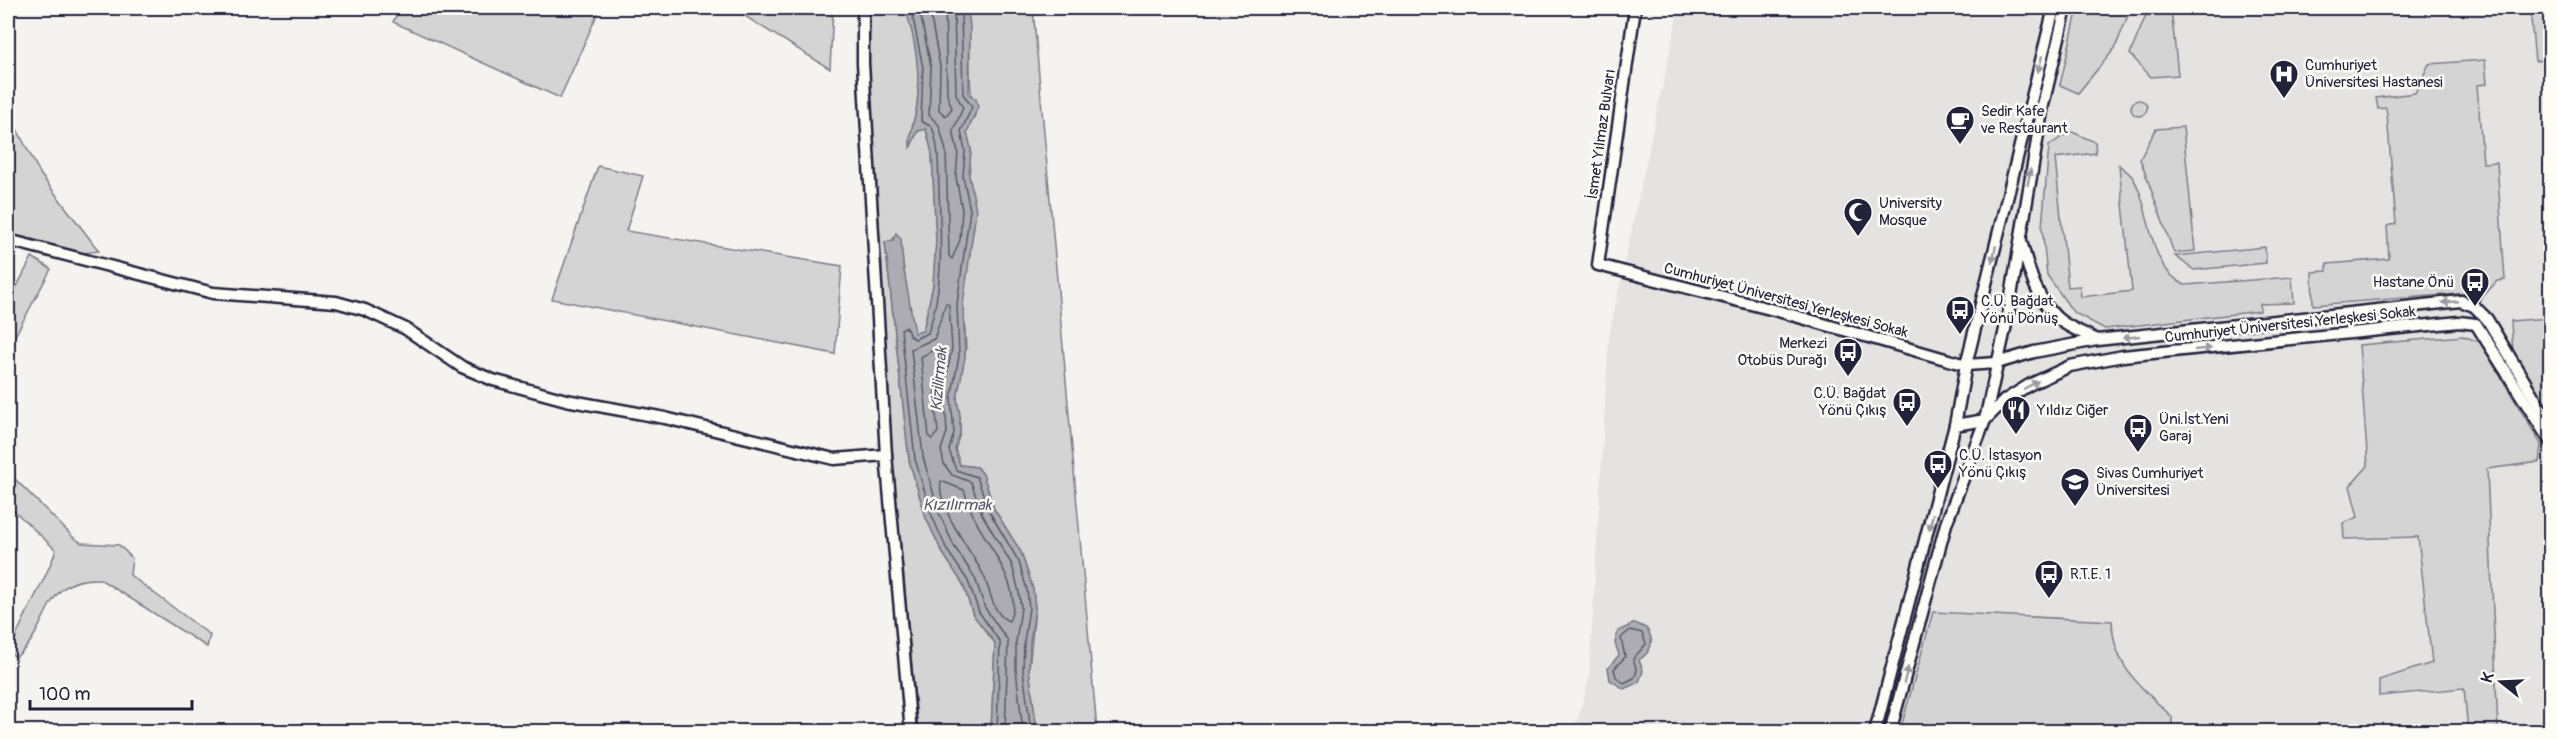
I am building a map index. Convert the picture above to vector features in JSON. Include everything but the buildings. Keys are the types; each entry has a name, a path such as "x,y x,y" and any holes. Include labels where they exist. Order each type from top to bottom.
{"street":[{"path":"864,8 863,63 886,455 911,732"},
{"name":"İsmet Yılmaz Bulvarı","path":"1598,265 1635,8"},
{"path":"1875,732 1955,425 1966,364 2054,8"},
{"name":"Cumhuriyet Üniversitesi Yerleşkesi Sokak","path":"1890,732 1946,525 1985,420 2043,105 2066,8"},
{"name":"Cumhuriyet Üniversitesi Yerleşkesi Sokak","path":"2019,236 2030,274 2043,300 2057,318 2097,340"},
{"path":"8,240 213,293 336,302 365,310 406,329 462,367 494,380 566,400 665,418 834,459 886,455"},
{"name":"Cumhuriyet Üniversitesi Yerleşkesi Sokak","path":"1598,265 1778,311 1966,364 1997,363 2034,352 2097,340 2461,301 2474,306 2487,319 2550,424"},
{"name":"Cumhuriyet Üniversitesi Yerleşkesi Sokak","path":"1985,420 2005,400 2029,385 2070,366 2123,356 2459,322 2476,324 2550,441"},
{"path":"1955,425 1985,420"}],"shaded area":[{"path":"400,8 600,8 560,98 393,22"},
{"path":"732,8 833,8 830,69"},
{"path":"870,8 905,8 915,43 918,93 910,141 911,146 918,131 926,129 932,153 936,241 933,285 923,331 915,333 912,325 902,257 893,240 885,242 909,460 926,518 942,552 963,584 973,615 995,643 991,731 918,731 892,454 869,63"},
{"path":"967,8 1033,8 1097,731 1037,731 1029,669 1035,608 1033,589 1021,552 994,509 983,474 977,467 960,465 955,449 960,433 957,399 966,348 963,296 975,219 969,175 971,149 967,132 975,115 971,89"},
{"name":"Sivas Cumhuriyet Üniversitesi","path":"1679,8 2550,8 2550,731 1574,732 1589,679 1609,335"},
{"path":"2078,8 2131,8 2115,48 2078,93 2060,85"},
{"path":"2149,8 2171,8 2178,75 2151,77 2130,54"},
{"path":"2530,8 2546,8 2550,60 2535,61"},
{"path":"2485,60 2487,84 2477,85 2483,163 2497,162 2505,280 2497,281 2480,300 2470,293 2313,305 2312,272 2327,271 2327,264 2389,259 2387,226 2396,224 2386,108 2378,109 2376,98 2415,93 2429,64"},
{"path":"2139,100 2145,102 2147,108 2145,114 2139,116 2133,114 2131,108 2133,102"},
{"path":"8,112 41,175 99,251 76,254 8,234"},
{"path":"2183,127 2195,251 2174,253 2140,159 2156,129"},
{"path":"2070,131 2095,142 2096,153 2055,158 2068,287 2080,286 2081,297 2132,291 2119,165 2133,178 2144,206 2157,252 2172,277 2185,285 2292,277 2294,303 2260,304 2260,311 2105,329 2073,312 2047,275 2042,227 2049,146"},
{"path":"2550,162 2550,224 2544,163"},
{"path":"598,166 643,176 626,231 842,266 835,354 552,299"},
{"path":"2550,236 2550,415 2513,353 2511,321 2549,318 2545,237"},
{"path":"2265,247 2266,263 2194,270 2175,256"},
{"path":"32,257 51,269 8,349 8,304"},
{"path":"2463,336 2480,342 2541,444 2539,462 2487,469 2498,731 2468,731 2464,688 2379,696 2379,680 2432,663 2418,537 2344,539 2343,523 2358,517 2350,486 2368,466 2359,345"},
{"path":"8,472 73,537 82,543 119,545 132,558 130,575 210,635 207,647 100,579 81,580 67,586 49,606 36,633 27,645 16,657 10,653 20,626 56,550 8,505"},
{"path":"1933,612 2112,621 2117,651 2123,664 2172,717 2172,731 1900,731"}],"water":[{"name":"Kızılırmak","path":"905,8 967,8 970,25 969,94 976,99 978,107 967,132 971,149 969,175 976,210 963,305 965,357 957,399 960,433 955,449 960,465 977,467 983,474 994,509 1021,552 1033,589 1035,608 1029,669 1037,731 991,731 995,643 973,615 963,584 942,552 926,518 909,460 885,242 893,240 896,233 901,239 903,265 915,333 923,331 933,285 936,241 932,153 926,129 918,131 910,147 917,105 918,69 912,31"},
{"path":"1635,623 1646,628 1651,637 1651,646 1639,660 1643,671 1639,682 1624,689 1610,680 1608,668 1619,655 1615,643 1618,631"}],"place":[{"name":"Cumhuriyet Üniversitesi Hastanesi","path":"2284,100"},
{"name":"Sedir Kafe ve Restaurant","path":"1960,146"},
{"name":"University Mosque","path":"1858,238"},
{"name":"Hastane Önü","path":"2475,308"},
{"name":"C.Ü. Bağdat Yönü Dönüş","path":"1960,336"},
{"name":"Merkezi Otobüs Durağı","path":"1848,378"},
{"name":"C.Ü. Bağdat Yönü Çıkış","path":"1907,428"},
{"name":"Yıldız Ciğer","path":"2016,436"},
{"name":"Üni.İst.Yeni Garaj","path":"2138,454"},
{"name":"C.Ü. İstasyon Yönü Çıkış","path":"1938,490"},
{"name":"Sivas Cumhuriyet Üniversitesi","path":"2075,508"},
{"name":"R.T.E. 1","path":"2049,600"}],"water label":[{"name":"Kizilirmak","path":"938,379"}]}
